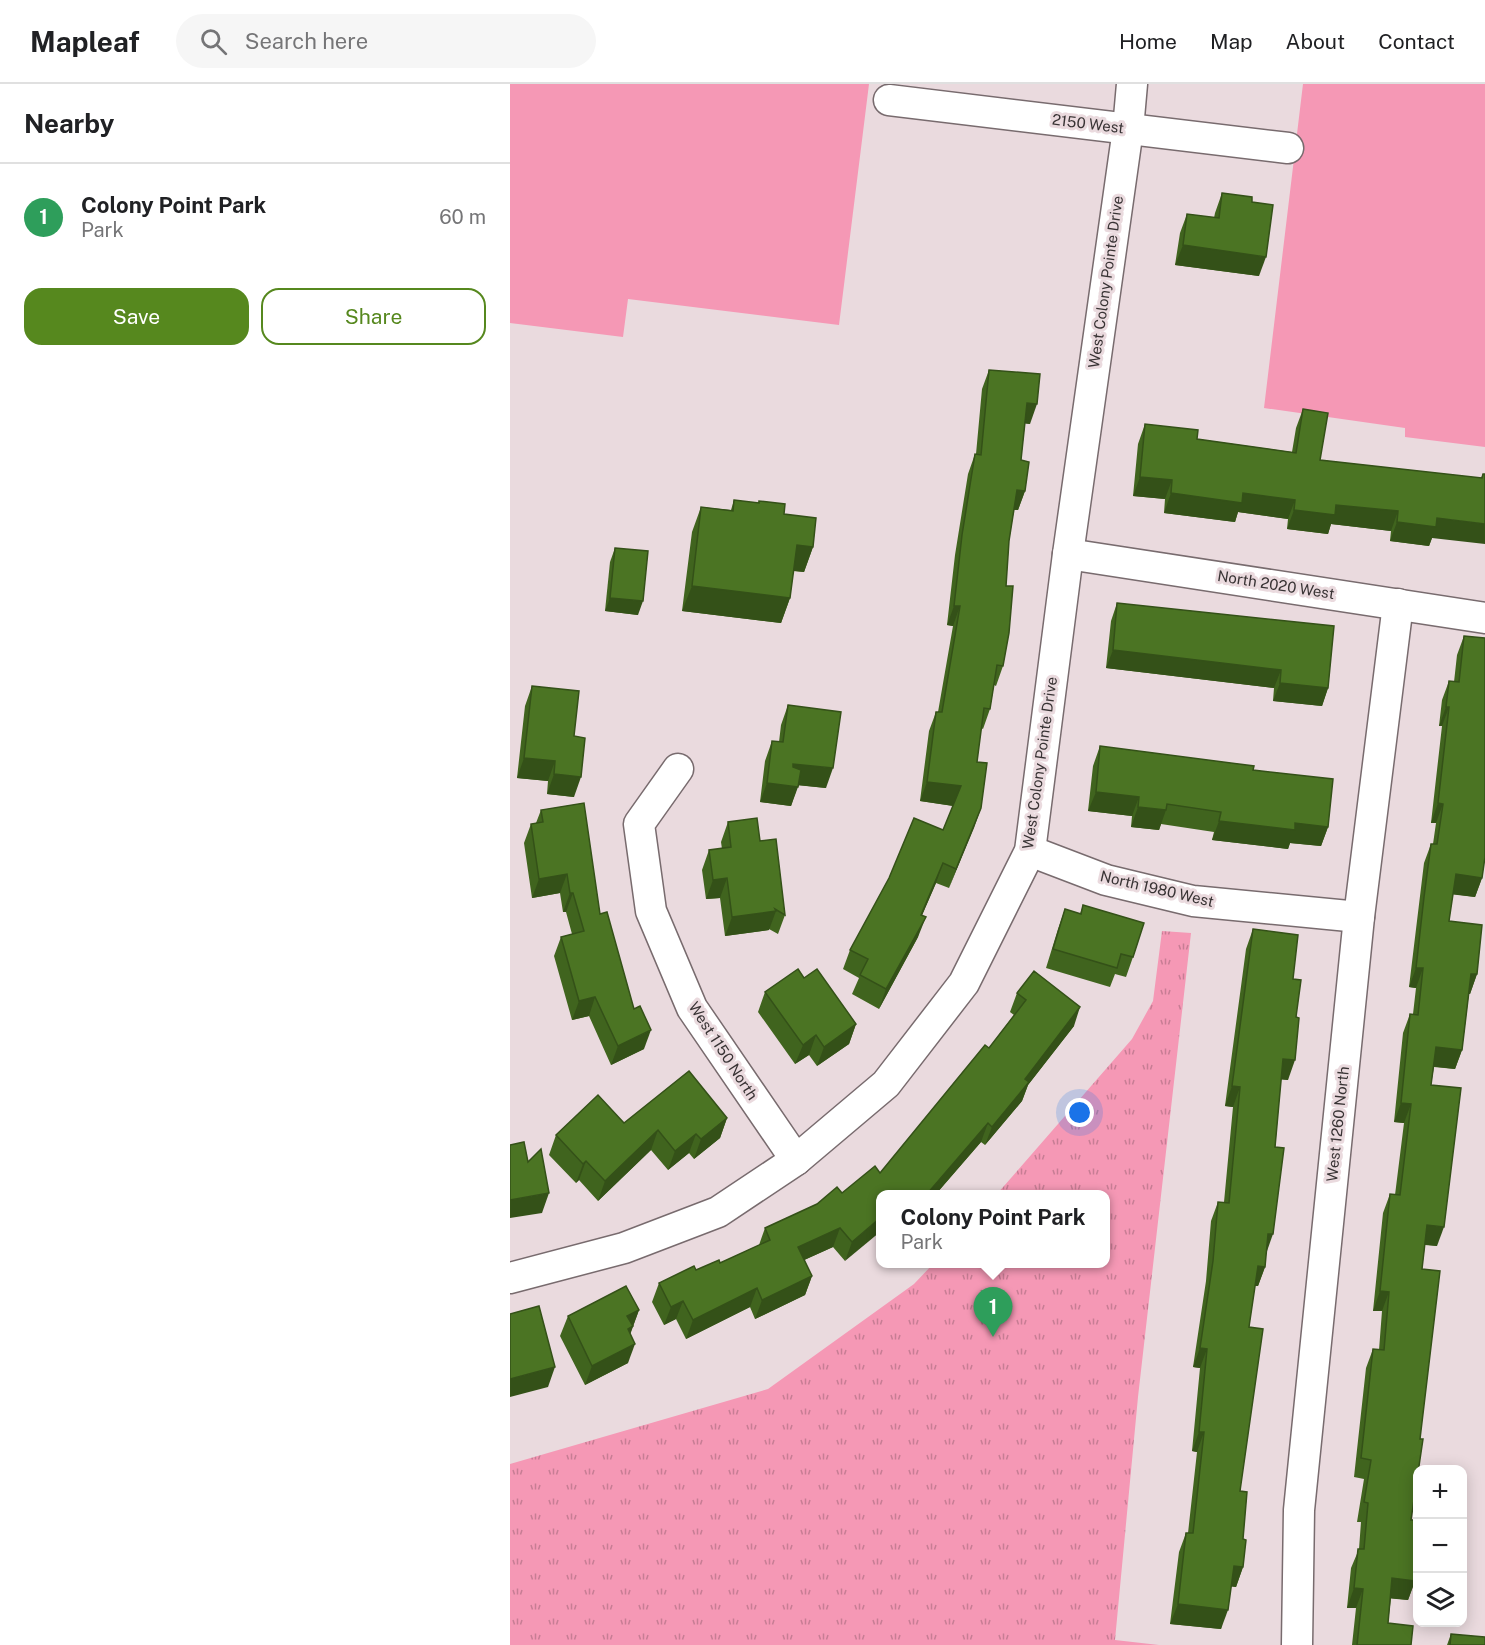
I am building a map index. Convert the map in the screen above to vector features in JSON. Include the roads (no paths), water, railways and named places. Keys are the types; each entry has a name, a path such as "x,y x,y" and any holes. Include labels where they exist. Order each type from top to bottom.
{"street":[{"name":"West Colony Pointe Drive","path":"510,1278 624,1248 718,1212 796,1160 886,1084 964,983 1030,851 1068,554 1128,129 1132,84"},
{"name":"2150 West","path":"889,100 1288,148"},
{"name":"North 2020 West","path":"1068,554 1485,618"},
{"name":"West 1260 North","path":"1297,1645 1299,1510 1359,917 1398,604"},
{"name":"West 1150 North","path":"678,770 639,824 651,911 692,1008 796,1160"},
{"name":"North 1980 West","path":"1030,851 1106,880 1193,901 1359,917"}],"place":[{"name":"Colony Point Park","path":"993,1337"}]}
